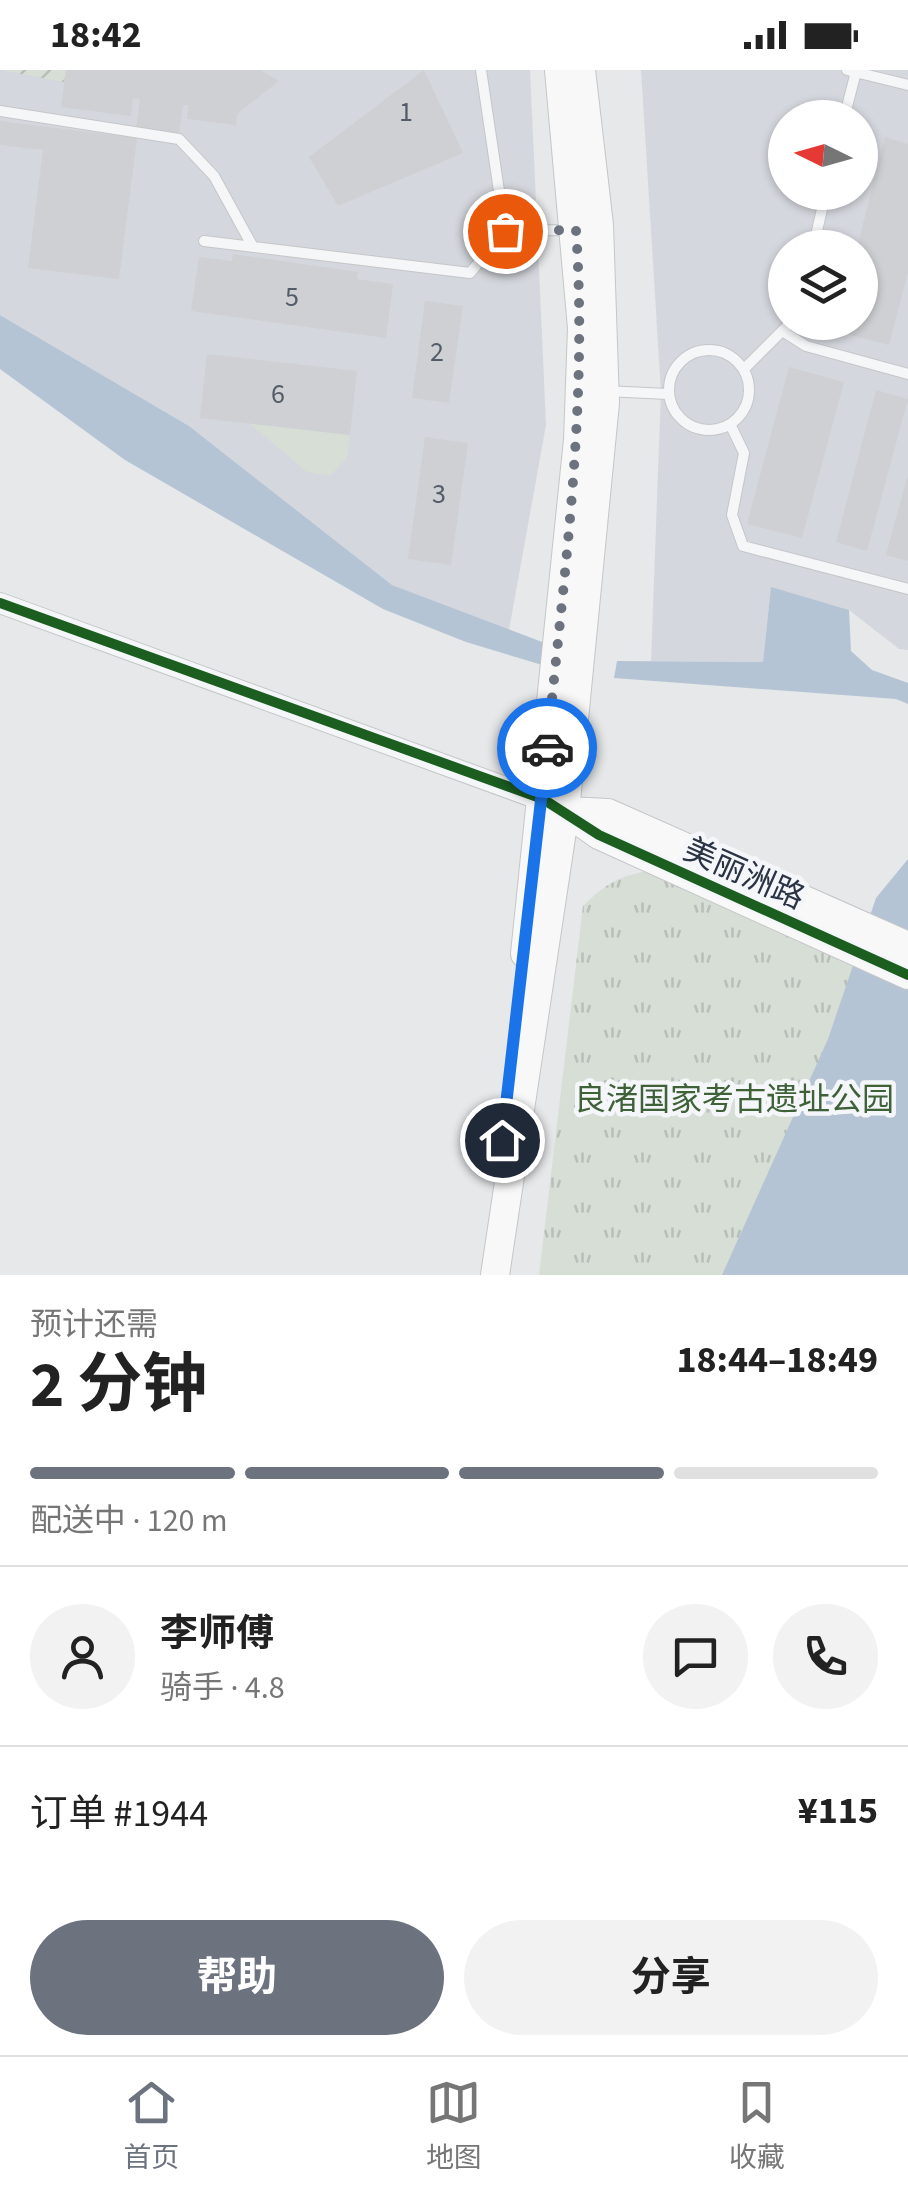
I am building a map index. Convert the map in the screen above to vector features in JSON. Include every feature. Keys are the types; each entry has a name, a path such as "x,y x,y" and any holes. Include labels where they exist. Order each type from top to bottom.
{"main road":[{"path":"483,1275 554,805 578,440 582,328 559,70"},
{"path":"495,1275 604,391 599,225 580,70"},
{"name":"美丽洲路","path":"554,805 608,814 839,930 908,975"},
{"name":"美丽洲路","path":"839,930 908,946"}],"street":[{"path":"0,602 554,805"}],"lane":[{"path":"204,241 470,273 505,231 481,70"},
{"path":"847,100 851,71 908,85"},
{"path":"0,111 178,138 214,176 253,248"},
{"path":"505,231 576,230"},
{"path":"744,369 774,340"},
{"path":"800,340 806,346 908,374"},
{"path":"696,352 723,352 744,369 749,396 746,408 730,424 715,431 689,426 679,418 668,394 675,368 696,352"},
{"path":"604,391 668,394"},
{"path":"730,424 744,453 732,515 743,546 908,589"}],"shaded area":[{"path":"0,70 530,70 546,425 509,630 392,585 189,426 0,315"},
{"path":"641,70 908,70 908,650 899,649 849,610 771,588 763,662 651,661 661,392"}],"green space":[{"path":"0,70 66,70 64,82"},
{"path":"249,423 350,435 347,458 330,476 307,472"},
{"name":"良渚国家考古遗址公园","path":"649,871 908,987 908,1275 539,1275 583,906 613,882"}],"water":[{"path":"0,315 189,426 392,585 563,650 559,670 466,642 383,609 125,460 0,369"},
{"path":"771,587 849,610 851,651 872,670 908,683 908,704 896,699 614,678 617,661 763,662"},
{"path":"908,859 908,1275 722,1275 828,1039 876,898"}],"building":[{"path":"66,70 260,70 279,81 237,114 236,125 187,119 188,105 183,105 179,133 136,128 140,99 133,98 131,116 61,107"},
{"path":"424,70 463,153 338,206 309,157"},
{"path":"0,121 137,138 119,279 28,268 43,150 0,145"},
{"path":"885,137 908,144 908,272 889,345 870,340 878,340 878,230 862,230 867,210 878,210 878,165"},
{"path":"233,254 358,272 357,279 393,284 386,338 191,311 199,257 232,261"},
{"path":"425,301 463,306 449,403 412,398"},
{"path":"207,354 357,371 350,435 200,418"},
{"path":"789,367 844,382 802,538 747,524"},
{"path":"876,390 908,399 867,551 836,542"},
{"path":"425,437 468,443 451,565 408,559"},
{"path":"908,478 908,561 886,555"}],"cycle path":[{"path":"0,603 543,799 599,835 908,975"}],"way so far":[{"path":"505,231 576,230 582,328 578,440 547,748"}],"route":[{"path":"502,1140 547,748"}]}
